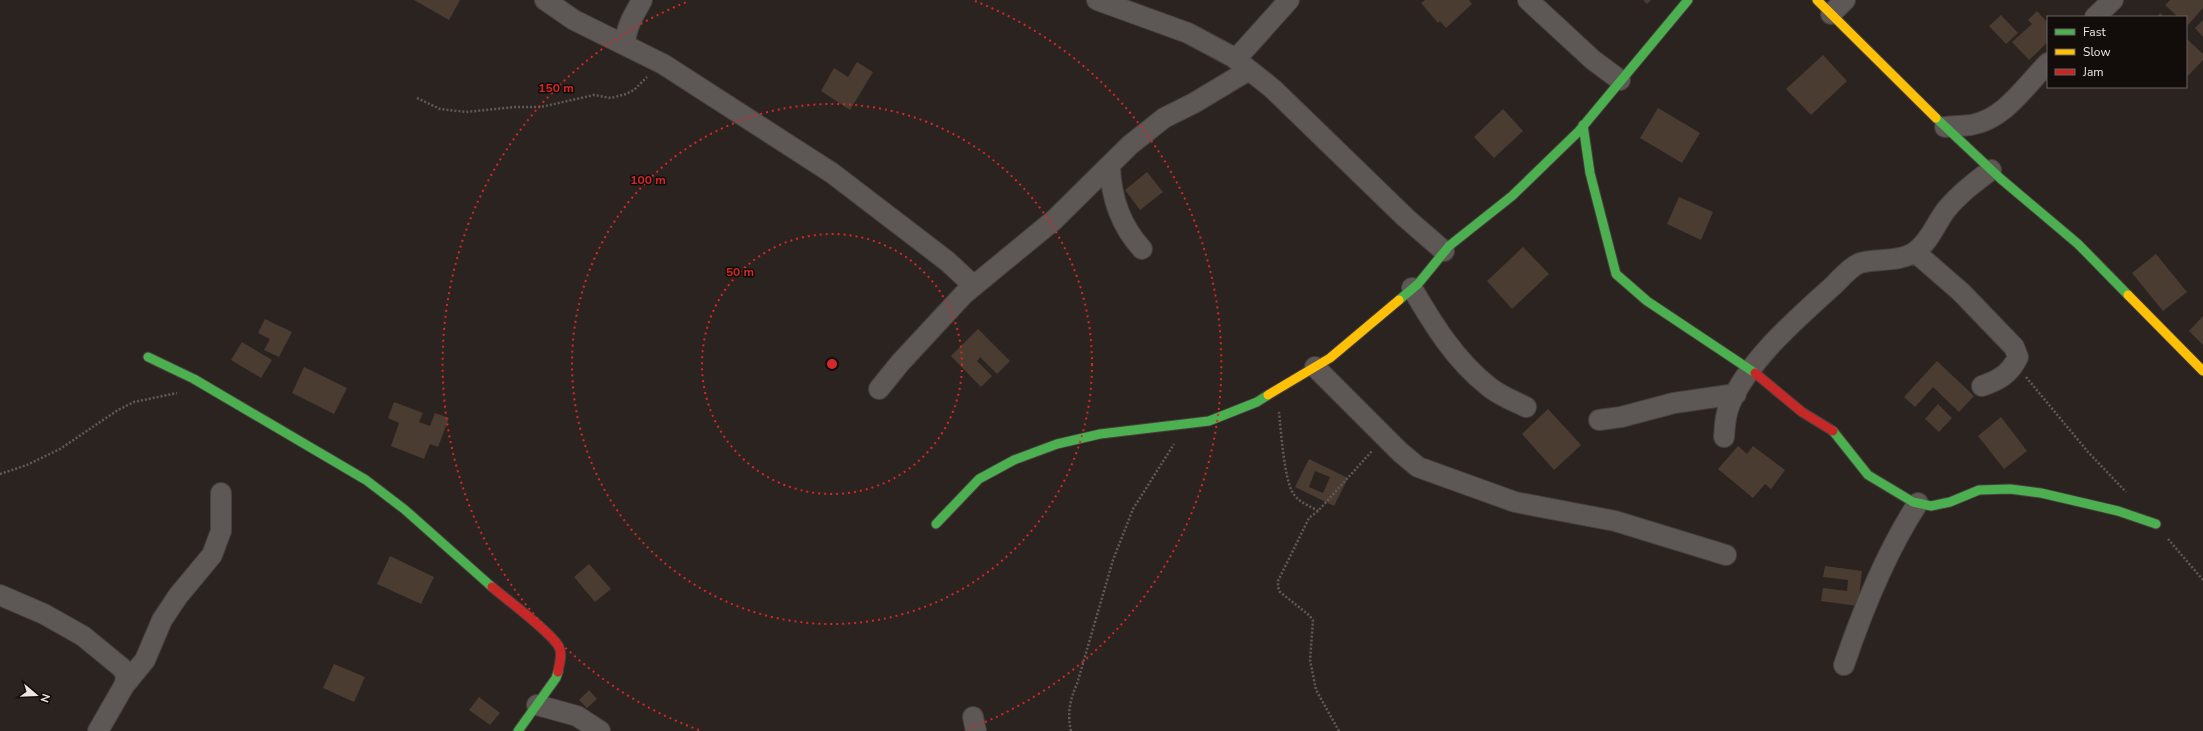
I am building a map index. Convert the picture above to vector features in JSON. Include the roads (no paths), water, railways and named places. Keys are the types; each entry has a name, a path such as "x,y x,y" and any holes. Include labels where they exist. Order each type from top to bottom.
{"street":[{"path":"545,0 574,20 663,64 832,173 947,261 974,286"},
{"path":"625,44 626,32 629,23 642,0"},
{"path":"1097,0 1188,33 1242,65 1272,89 1406,218 1444,251"},
{"path":"880,389 900,363 974,286 1054,220 1130,145 1164,118 1194,103 1242,65 1289,0"},
{"path":"1528,0 1593,60 1620,80"},
{"path":"936,524 979,479 1014,460 1057,444 1100,434 1209,421 1257,402 1330,358 1412,288 1444,251 1512,196 1583,125 1688,0"},
{"path":"1817,0 1903,87 1991,170 2078,244 2203,371"},
{"path":"1831,14 1845,0"},
{"path":"2096,16 2113,0"},
{"path":"1946,127 1972,124 1996,115 2014,101 2047,64"},
{"path":"1583,125 1590,173 1609,252 1616,274 1647,301 1751,369 1802,412 1831,429 1868,476 1918,503 1931,506 1950,502 1979,490 2010,489 2041,493 2118,511 2156,524"},
{"path":"1110,166 1113,197 1118,213 1134,240 1142,249"},
{"path":"1724,437 1726,416 1736,394 1751,369 1810,306 1849,270 1860,263 1900,258 1915,252 1925,242 1946,210 1966,190 1991,170"},
{"path":"1915,252 1961,292 2006,336 2014,347 2018,357 2011,370 1998,380 1982,386"},
{"path":"1412,288 1434,325 1462,363 1489,388 1526,407"},
{"path":"148,357 204,384 366,480 404,509 544,631 559,647 561,657 556,678 518,731"},
{"path":"1316,367 1384,437 1418,467 1508,499 1615,521 1726,555"},
{"path":"1598,420 1621,417 1674,403 1736,394"},
{"path":"98,731 123,687 145,660 162,620 178,596 212,555 221,531 221,493"},
{"path":"1844,665 1872,591 1902,528 1918,503"},
{"path":"0,595 44,614 83,636 122,668 126,676 123,687"},
{"path":"537,705 577,716 600,731"}]}
